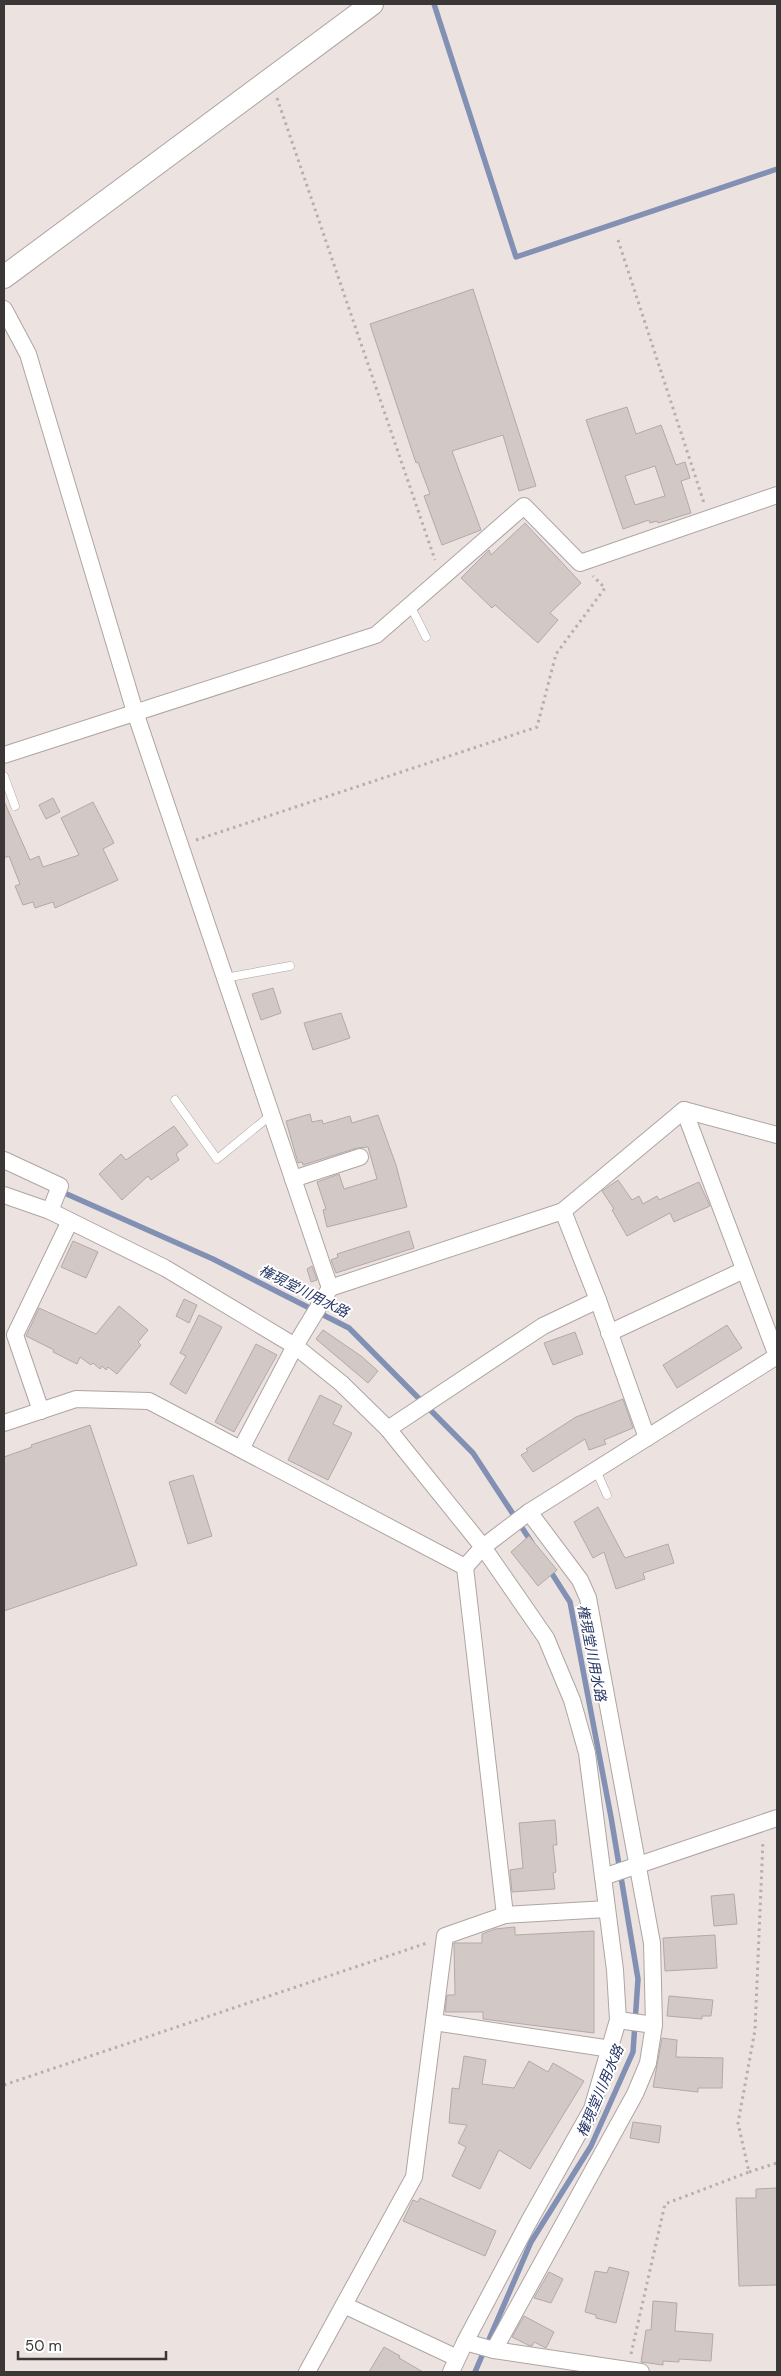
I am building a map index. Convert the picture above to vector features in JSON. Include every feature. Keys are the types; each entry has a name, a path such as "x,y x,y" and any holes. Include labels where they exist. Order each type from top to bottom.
{"street":[{"path":"4,277 372,4"},
{"path":"4,308 28,354 135,712 330,1288"},
{"path":"4,755 376,635 524,506 580,563 777,495"},
{"path":"684,1110 777,1135"},
{"path":"241,1449 295,1346 330,1288 563,1211 684,1110"},
{"path":"505,1915 465,1567 483,1547 529,1512 776,1356 684,1110"},
{"path":"293,1179 360,1157"},
{"path":"4,1160 60,1186 50,1211"},
{"path":"4,1195 50,1211 165,1268 295,1346 340,1384 388,1429 483,1547 546,1638 572,1700 586,1753 615,1970 618,2020 592,2110 528,2223 454,2365 344,2304"},
{"path":"563,1211 598,1300 647,1438"},
{"path":"41,1411 15,1335 70,1221"},
{"path":"609,1332 744,1270"},
{"path":"388,1429 543,1326 598,1300"},
{"path":"4,1423 76,1399 149,1401 465,1567"},
{"path":"494,2350 635,2094 648,2064 654,2025 652,1943 588,1598 580,1580 529,1512"},
{"path":"603,1877 770,1820"},
{"path":"307,2372 414,2177 446,1936 505,1915 607,1909"},
{"path":"618,2020 654,2025"},
{"path":"434,2022 611,2049"},
{"path":"465,2342 494,2350 634,2371"}],"lane":[{"path":"410,605 426,637"},
{"path":"4,776 15,806"},
{"path":"225,978 290,966"},
{"path":"174,1100 217,1160 271,1115"},
{"path":"596,1470 607,1495"}],"path":[{"path":"271,80 441,578"},
{"path":"618,240 709,518"},
{"path":"180,845 537,727 556,654 605,588 580,563"},
{"path":"749,2172 738,2123 755,2030 770,1820"},
{"path":"4,2085 446,1936"},
{"path":"634,2371 665,2204 777,2163"}],"building":[{"path":"473,289 536,486 519,491 503,435 452,451 481,530 442,545 424,496 430,494 418,462 416,463 370,324"},
{"path":"627,407 636,434 661,425 676,465 685,462 690,478 681,481 691,513 658,523 657,521 650,523 649,520 623,529 586,420","holes":["655,466 665,496 635,505 625,476"]},
{"path":"525,523 581,583 550,613 558,620 538,643 495,605 492,608 461,578 489,550 491,555"},
{"path":"53,798 60,812 46,819 39,805"},
{"path":"4,801 30,860 39,856 43,867 79,855 61,818 93,802 114,843 103,849 118,880 55,908 53,902 35,908 33,902 23,905 15,886 20,884 9,856 4,858"},
{"path":"273,988 281,1013 261,1020 252,994"},
{"path":"341,1013 350,1038 313,1050 304,1023"},
{"path":"310,1114 312,1122 322,1120 323,1124 350,1116 352,1123 378,1115 396,1165 407,1207 327,1227 323,1210 326,1209 317,1182 339,1174 344,1189 377,1179 368,1147 357,1148 303,1165 302,1162 298,1163 286,1121"},
{"path":"174,1126 188,1145 176,1154 179,1160 151,1180 148,1176 122,1200 99,1174 121,1154 126,1160"},
{"path":"618,1180 632,1200 639,1196 643,1204 657,1196 659,1200 699,1182 710,1206 674,1222 670,1213 627,1236 612,1210 614,1209 602,1191"},
{"path":"409,1231 414,1248 336,1273 331,1260 338,1257 337,1254"},
{"path":"73,1241 98,1252 86,1278 61,1267"},
{"path":"312,1266 317,1280 311,1282 307,1269"},
{"path":"184,1299 197,1305 189,1323 176,1316"},
{"path":"119,1306 148,1330 138,1342 141,1345 117,1374 108,1367 106,1370 102,1366 100,1369 93,1363 91,1365 80,1357 77,1364 26,1336 39,1308 96,1334"},
{"path":"199,1315 222,1327 186,1394 170,1384 186,1356 180,1353"},
{"path":"727,1325 742,1348 677,1388 663,1365"},
{"path":"323,1330 361,1356 378,1371 368,1383 316,1339"},
{"path":"575,1332 583,1354 553,1365 544,1343"},
{"path":"256,1344 277,1355 234,1432 215,1422"},
{"path":"320,1395 342,1406 333,1424 352,1433 328,1480 288,1460"},
{"path":"623,1399 633,1428 604,1440 606,1444 589,1450 585,1439 533,1472 521,1455 528,1451 526,1449 576,1417"},
{"path":"90,1425 137,1565 4,1611 4,1457 32,1447 31,1445"},
{"path":"193,1475 212,1536 188,1544 169,1482"},
{"path":"598,1507 625,1558 668,1544 674,1563 643,1573 645,1579 616,1589 604,1552 593,1558 574,1522"},
{"path":"529,1536 557,1570 538,1586 511,1552"},
{"path":"555,1820 557,1845 553,1845 556,1872 553,1873 555,1889 512,1892 510,1870 523,1868 519,1823"},
{"path":"734,1894 737,1924 714,1926 711,1896"},
{"path":"515,1927 515,1935 594,1931 594,2033 483,2019 483,2012 445,2012 447,1995 455,1995 454,1943 482,1943 482,1934 495,1929"},
{"path":"715,1935 717,1968 665,1971 663,1938"},
{"path":"669,1996 713,2000 711,2016 702,2016 702,2019 667,2016"},
{"path":"662,2038 677,2040 676,2057 723,2058 722,2088 698,2088 698,2092 653,2087"},
{"path":"464,2056 486,2060 482,2084 514,2088 529,2061 548,2072 553,2063 584,2081 530,2169 499,2150 480,2189 452,2176 466,2147 458,2143 467,2125 449,2123 452,2088 459,2089"},
{"path":"633,2122 661,2126 659,2143 630,2138"},
{"path":"777,2188 777,2285 739,2286 736,2198 756,2198 756,2189"},
{"path":"420,2198 496,2231 485,2256 403,2221 413,2200 418,2202"},
{"path":"609,2267 629,2272 616,2323 596,2318 596,2315 585,2312 595,2271 607,2273"},
{"path":"549,2272 563,2279 551,2303 534,2298"},
{"path":"653,2301 677,2303 675,2331 713,2334 711,2361 679,2359 679,2362 663,2361 663,2365 641,2362 646,2330 651,2330"},
{"path":"524,2316 554,2332 546,2348 534,2342 532,2346 528,2345 512,2337"},
{"path":"384,2347 400,2356 399,2358 423,2372 369,2372"}],"waterway":[{"path":"434,4 516,257 777,169"},
{"name":"権現堂川用水路","path":"60,1191 213,1259 349,1328 473,1453 532,1543"},
{"name":"権現堂川用水路","path":"475,2372 531,2242 591,2146 633,2052 638,1979 611,1817 570,1602 549,1569"}]}
